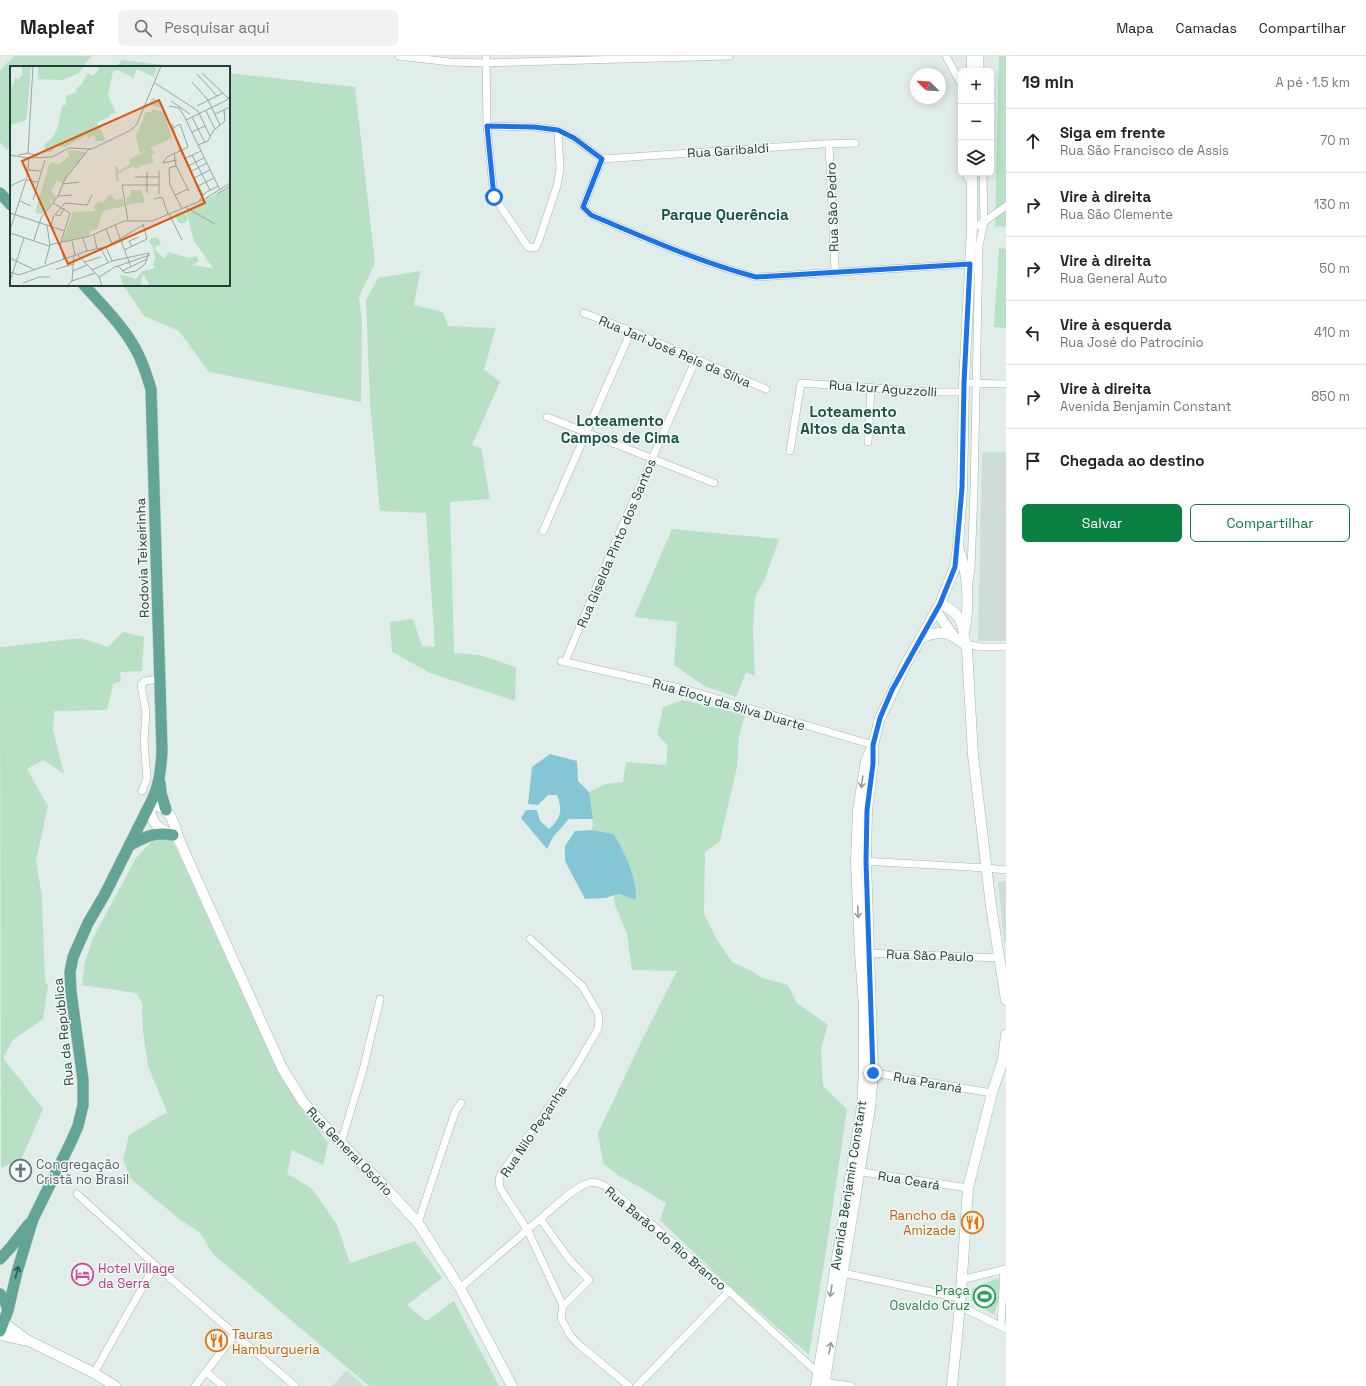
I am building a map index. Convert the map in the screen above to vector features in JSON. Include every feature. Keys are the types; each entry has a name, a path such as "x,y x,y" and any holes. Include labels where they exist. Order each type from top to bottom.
{"main road":[{"path":"972,56 972,68"},
{"name":"Avenida Benjamin Constant","path":"865,953 856,861 858,810 866,761 873,745 880,718 892,690 922,637 947,588 955,567 958,548 962,488 964,388 972,228 972,176"},
{"path":"0,193 10,204"},
{"name":"Rodovia Teixeirinha","path":"85,286 116,320 132,343 145,368 151,389 162,751 160,775 155,794 130,845"},
{"path":"958,548 962,559 968,590 968,614 960,636"},
{"path":"947,588 960,586 968,590"},
{"path":"938,607 952,610 962,620 960,636"},
{"path":"938,607 960,636 967,650 973,755 991,906 1006,1000"},
{"path":"922,637 936,633 946,633 960,636"},
{"name":"Avenida Benjamin Constant","path":"821,1385 838,1272 840,1238 855,1171 862,1106 869,1072 864,1007 867,810 873,764 873,745"},
{"path":"160,775 161,793 166,810"},
{"path":"166,810 158,805 150,806 152,821 155,825 176,838"},
{"name":"Rua General Osório","path":"166,810 176,829 176,838 282,1068 303,1102 332,1135 385,1187 418,1223 460,1288 512,1386"},
{"path":"130,845 146,836 155,834 176,838"},
{"name":"Rua da República","path":"33,1219 78,1126 83,1105 83,1080 71,992 70,972 73,957 88,923 105,894 130,845"},
{"path":"952,1386 960,1302 968,1188 992,1093 1005,1060 1006,1035"},
{"path":"0,1259 33,1219"},
{"path":"33,1219 2,1327 94,1373 115,1386"},
{"name":"Avenida Benjamin Constant","path":"821,1385 818,1373 838,1272"},
{"path":"0,1294 5,1300 8,1310"},
{"path":"0,1335 27,1340"}],"street":[{"path":"399,56 450,62 486,59 729,56"},
{"path":"946,56 958,78"},
{"path":"980,56 980,68"},
{"path":"486,59 487,126 494,197 528,247 535,248 538,243 557,186 560,168 558,130"},
{"path":"487,126 534,127 558,130 574,138 602,159 583,207 591,215 688,256 736,272 756,277 970,264"},
{"name":"Rua Garibaldi","path":"602,159 855,143"},
{"name":"Rua São Pedro","path":"829,144 835,271"},
{"path":"967,176 972,184"},
{"path":"968,590 971,569 974,498 979,246 984,222 983,176"},
{"path":"972,228 984,222 1006,206"},
{"name":"Rua Jari José Reis da Silva","path":"584,313 632,331 766,389"},
{"path":"543,531 632,331"},
{"name":"Rua Giselda Pinto dos Santos","path":"563,661 696,359"},
{"name":"Rua Izur Aguzzolli","path":"790,451 801,383 931,392 964,388 976,383 1006,384"},
{"path":"868,442 871,387"},
{"path":"547,417 714,483"},
{"path":"965,644 981,647 1006,647"},
{"name":"Rua Elocy da Silva Duarte","path":"563,661 688,690 873,745"},
{"path":"142,791 147,778 144,741 146,712 141,685 145,681 159,679"},
{"path":"146,712 160,709"},
{"path":"146,769 160,775"},
{"path":"856,861 1006,870"},
{"name":"Rua Nilo Peçanha","path":"530,939 582,986 598,1013 599,1021 598,1029 574,1070 546,1113 501,1174 499,1179 500,1188 528,1231 563,1306 561,1318 570,1334 577,1343 629,1386"},
{"name":"Rua São Paulo","path":"865,953 1000,958"},
{"path":"341,1143 363,1070 380,999"},
{"name":"Rua Paraná","path":"869,1072 992,1093"},
{"path":"418,1223 456,1110 461,1103"},
{"name":"Rua Ceará","path":"855,1171 968,1188"},
{"name":"Rua Barão do Rio Branco","path":"460,1288 541,1220 569,1194 588,1182 600,1183 613,1191 729,1291 818,1373"},
{"path":"77,1194 155,1266 295,1386"},
{"path":"541,1220 569,1259 589,1280 563,1306"},
{"path":"94,1373 155,1266"},
{"path":"838,1272 960,1302 1003,1327 1005,1269 961,1280"},
{"path":"637,1386 729,1291"},
{"path":"195,1386 235,1334"},
{"path":"206,1372 223,1386"},
{"path":"821,1385 851,1386"}],"shaded area":[{"path":"982,452 1006,452 1006,641 978,641"},
{"path":"1006,881 1006,942 1004,942 998,882"},
{"path":"347,1370 364,1386 332,1386"}],"green space":[{"path":"14,56 92,56 83,66 10,66 10,146 7,150 0,142 0,70"},
{"path":"999,56 1006,56 1006,227 998,226 995,228"},
{"path":"122,60 172,66 117,66"},
{"path":"230,73 355,87 375,263 359,297 362,322 361,402 209,372 179,331 144,316 124,286 230,286"},
{"path":"999,248 1006,249 1006,328 994,327"},
{"path":"420,271 414,305 443,312 448,326 496,328 484,369 500,382 472,445 481,448 490,499 450,502 454,653 479,655 516,667 515,701 430,673 392,652 390,622 413,619 422,646 435,647 426,513 380,511 370,404 366,300 378,278"},
{"path":"672,529 779,539 765,579 755,597 753,629 755,676 746,672 736,697 704,686 674,665 677,622 634,617"},
{"path":"123,632 144,637 142,671 120,672 121,681 113,684 107,710 54,711 53,730 64,774 43,760 27,769 48,806 36,860 42,897 45,982 48,985 43,1019 13,1040 3,1058 43,1109 21,1160 1,1168 0,647 81,638 108,647"},
{"path":"683,700 745,715 739,737 737,767 720,841 705,852 704,914 717,940 732,962 752,971 762,978 788,985 797,1003 828,1025 821,1049 823,1086 847,1109 809,1355 725,1282 660,1220 666,1203 619,1176 603,1163 598,1133 642,1040 677,971 632,970 627,934 615,905 614,896 619,894 636,900 635,884 629,866 614,834 592,830 593,819 589,792 606,784 623,782 626,762 666,765 668,746 657,734 663,707"},
{"path":"161,838 171,839 176,848 278,1072 328,1143 323,1165 292,1150 287,1174 310,1187 321,1201 337,1225 350,1263 415,1241 442,1278 407,1305 426,1321 454,1301 499,1386 369,1386 213,1254 200,1233 178,1218 130,1178 123,1160 129,1135 167,1112 148,1066 143,1031 142,1003 136,993 82,985 85,962 93,938 136,858 152,841"},
{"name":"Praça Osvaldo Cruz","path":"998,1278 1000,1295 994,1315 971,1300 972,1289"}],"water":[{"path":"550,754 577,761 578,781 589,792 593,819 569,819 553,837 547,849 521,818 526,810 537,810 540,821 549,829 560,814 560,805 557,795 548,795 538,805 528,804 532,767"},
{"path":"592,830 614,834 626,858 635,883 636,900 619,894 605,898 585,899 565,861 565,846 575,831"}],"place":[{"name":"Congregação Cristã no Brasil","path":"20,1171"},
{"name":"Rancho da Amizade","path":"972,1222"},
{"name":"Hotel Village da Serra","path":"83,1275"},
{"name":"Praça Osvaldo Cruz","path":"985,1297"},
{"name":"Tauras Hamburgueria","path":"216,1341"}],"district":[{"name":"Parque Querência","path":"725,215"},
{"name":"Loteamento Altos da Santa","path":"853,420"},
{"name":"Loteamento Campos de Cima","path":"620,430"}],"route":[{"path":"494,197 487,126 534,127 558,130 574,138 602,159 583,207 591,215 688,256 736,272 756,277 970,264 964,383 962,488 958,548 955,567 940,604 892,690 880,718 873,745 873,764 867,810 866,861 873,1073"}]}
